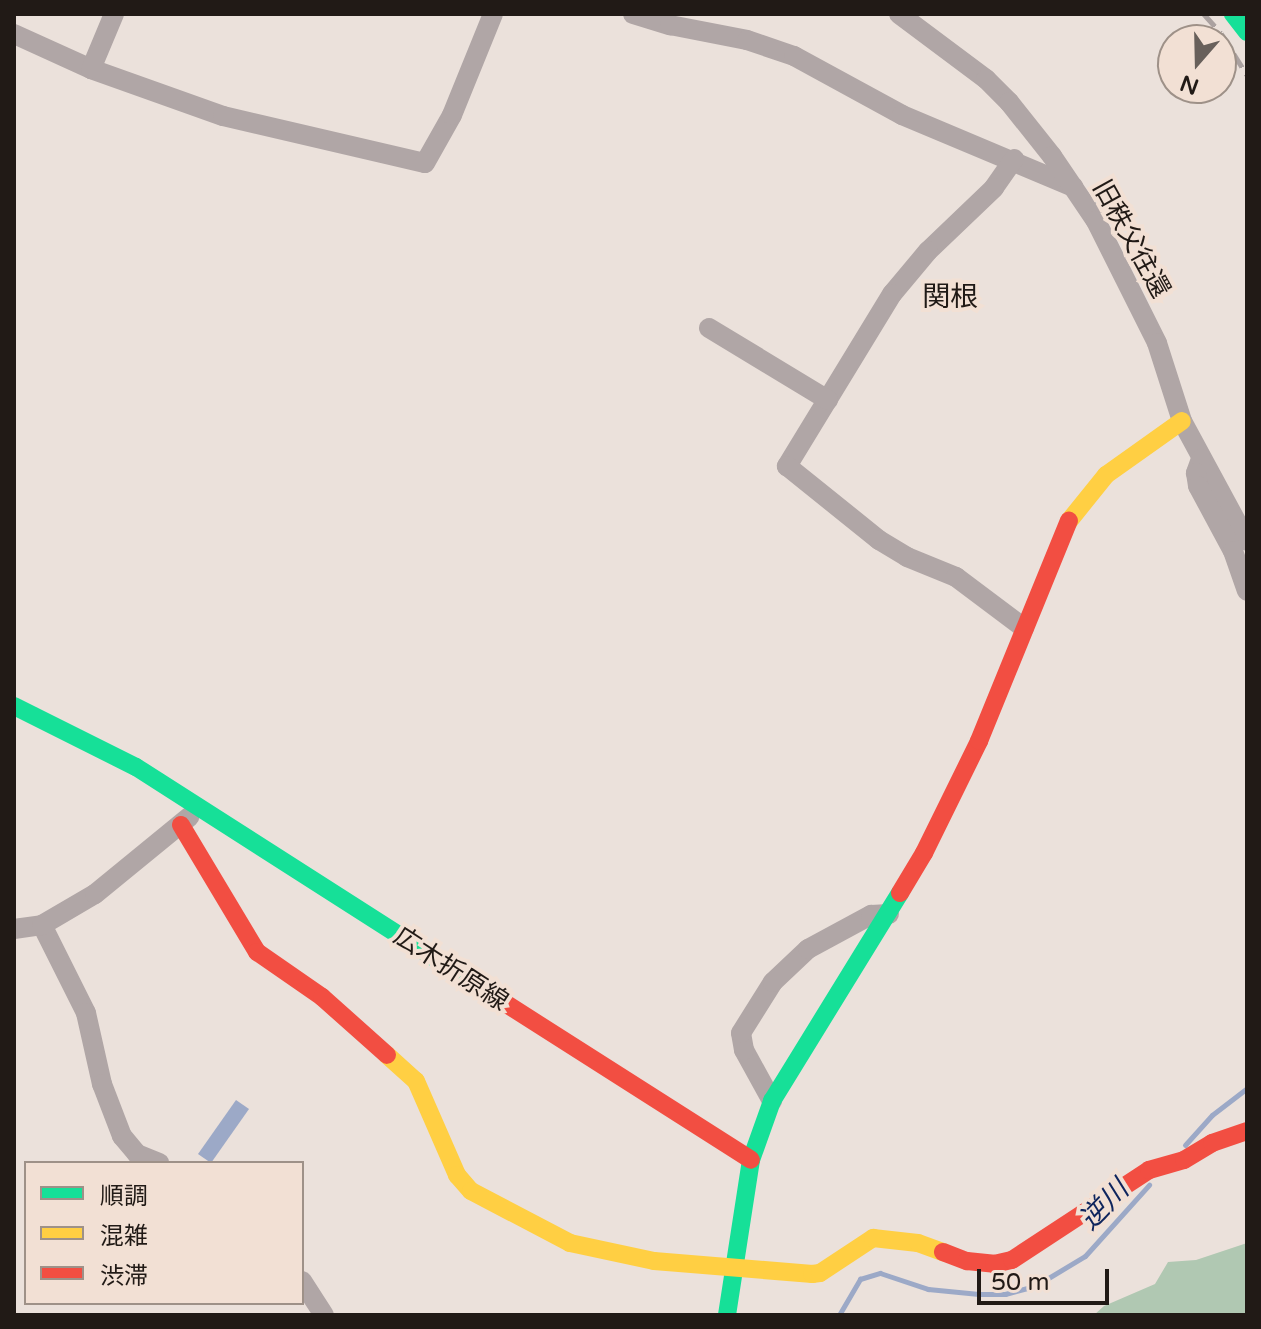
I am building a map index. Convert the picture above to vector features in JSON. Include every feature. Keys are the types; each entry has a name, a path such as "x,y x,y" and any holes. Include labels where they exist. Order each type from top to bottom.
{"main road":[{"path":"1233,14 1247,32"},
{"path":"727,1315 751,1160 772,1101 924,853 979,741 1051,553 1079,504 1106,475 1182,421"},
{"name":"広木折原線","path":"14,706 136,767 751,1160"},
{"path":"181,825 257,952 322,997 416,1081 457,1175 471,1191 570,1243 654,1261 820,1273 873,1238 885,1237 918,1243 967,1261 994,1264 1012,1260 1149,1170 1184,1160 1212,1143 1247,1131"}],"street":[{"path":"91,69 114,14"},
{"path":"14,34 91,69 223,116 425,163 452,115 493,14"},
{"path":"633,14 670,25 747,40 794,56 902,115 1014,159 1073,187"},
{"name":"旧秩父往還","path":"899,14 986,79 1027,124 1073,187 1112,248 1152,331 1176,393 1182,421 1247,541"},
{"path":"1014,159 994,188 909,271 787,466 879,540 907,557 956,577 1024,628"},
{"path":"709,328 828,400"},
{"path":"1201,459 1196,473 1198,486 1233,551 1247,591"},
{"path":"14,929 42,925 95,894 198,808"},
{"path":"772,1101 744,1050 741,1033 749,1020 773,982 808,949 871,915 889,914"},
{"path":"42,925 86,1013 102,1084 122,1136 137,1154 154,1161"},
{"path":"304,1284 324,1315"}],"green space":[{"path":"1247,1243 1247,1315 1094,1315 1104,1306 1155,1284 1168,1262 1196,1260"}],"water":[{"path":"236,1100 249,1109 212,1161 198,1154"}],"waterway":[{"name":"逆川","path":"1185,1145 1212,1115 1247,1088"},
{"name":"逆川","path":"839,1315 860,1279 880,1273 928,1289 979,1294 1005,1294 1035,1286 1085,1256 1149,1185"}],"railway":[{"path":"1204,14 1221,33 1247,75"}],"traffic: fast":[{"path":"1233,14 1247,32"},
{"path":"14,706 136,767 486,991"},
{"path":"727,1315 751,1160 772,1101 900,893"}],"traffic: slow":[{"path":"1069,521 1106,475 1182,421"},
{"path":"387,1055 416,1081 457,1175 471,1191 570,1243 654,1261 812,1274 820,1273 873,1238 918,1243 943,1252"}],"traffic: jam":[{"path":"900,893 924,853 979,741 1069,521"},
{"path":"181,825 257,952 322,997 387,1055"},
{"path":"486,991 751,1160"},
{"path":"943,1252 967,1261 994,1264 1012,1260 1149,1170 1184,1160 1212,1143 1247,1131"}],"district":[{"name":"関根","path":"950,297"}]}
